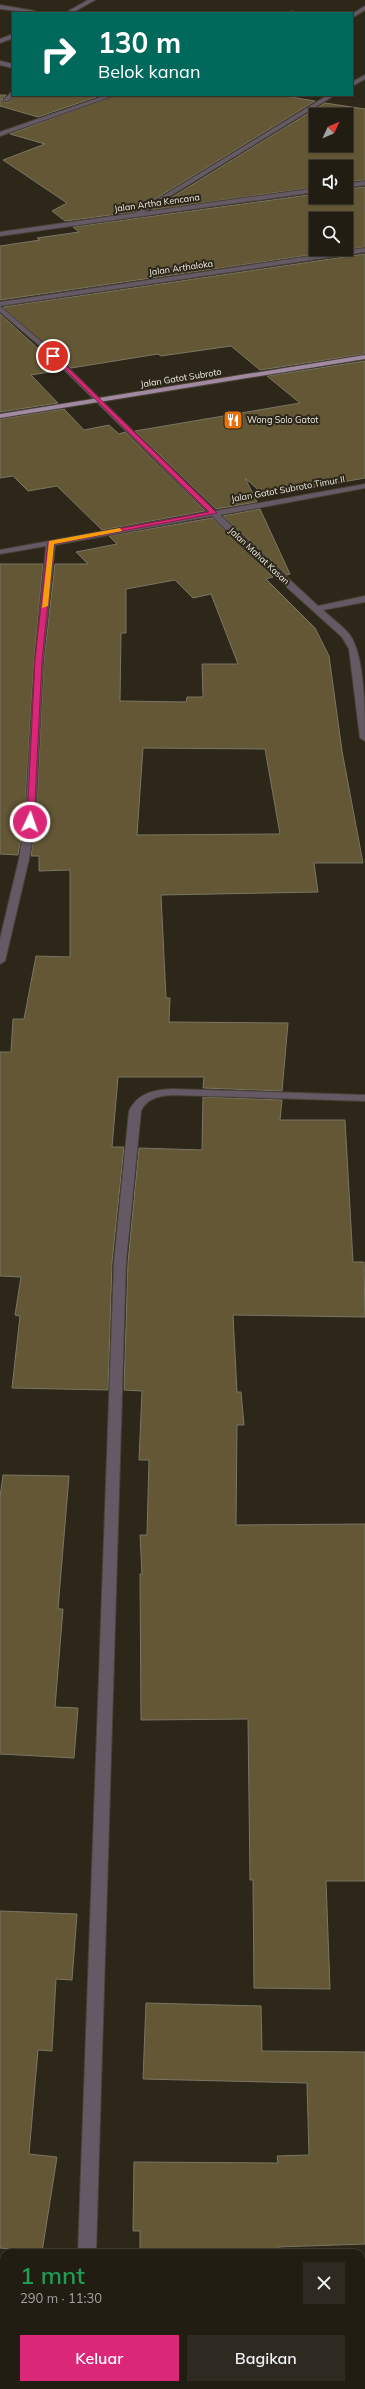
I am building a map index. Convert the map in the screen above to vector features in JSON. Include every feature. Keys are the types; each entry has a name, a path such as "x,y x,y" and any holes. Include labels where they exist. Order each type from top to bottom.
{"main road":[{"name":"Jalan Gatot Subroto","path":"0,416 365,357"}],"street":[{"path":"70,12 92,0"},
{"path":"0,7 29,12"},
{"path":"353,15 365,8"},
{"path":"0,32 12,35"},
{"path":"0,41 12,35"},
{"path":"0,64 12,66"},
{"path":"353,83 365,77"},
{"path":"6,100 12,94"},
{"path":"0,134 109,96"},
{"path":"134,215 330,96"},
{"path":"353,185 365,183"},
{"name":"Jalan Artha Kencana","path":"0,234 309,191"},
{"name":"Jalan Arthaloka","path":"0,304 365,250"},
{"name":"Jalan Mahat Kasan","path":"0,308 42,345 214,513 346,636 353,648 365,738"},
{"name":"Jalan Gatot Subroto Timur II","path":"0,552 365,486"},
{"path":"0,961 24,859 30,822 39,660 51,542"},
{"path":"316,609 365,599"},
{"path":"87,2249 120,1262 135,1111 138,1102 146,1097 172,1092 365,1098"}],"building":[{"path":"0,95 6,95 2,99 4,102 9,102 14,96 99,96 38,117 0,106"},
{"path":"113,96 285,96 315,101 134,212 65,221 52,211 67,203 3,160 45,144 10,134"},
{"path":"325,103 365,109 365,180 353,181 353,160 309,160 309,188 151,210 309,113 309,152 353,152 353,108 317,108"},
{"path":"365,187 365,247 353,249 353,212 309,212 309,255 0,300 0,246 40,240 37,238 79,232 73,227 309,195 309,204 353,204 353,188"},
{"path":"365,254 365,354 260,370 231,346 161,356 158,354 71,368 3,307 353,256"},
{"path":"0,314 62,370 31,375 58,403 0,412"},
{"path":"365,361 365,478 265,496 245,478 257,502 216,509 135,431 300,403 267,376"},
{"path":"64,409 84,430 109,425 119,434 125,432 205,511 102,530 57,486 28,491 13,476 0,478 0,419"},
{"path":"260,509 290,574 287,575 223,516"},
{"path":"212,518 273,577 266,579 315,628 329,656 342,751 363,863 314,863 318,892 161,895 166,998 170,998 169,1022 288,1023 282,1091 203,1088 204,1077 118,1077 112,1147 124,1147 112,1262 108,1390 12,1388 20,1316 15,1315 21,1277 0,1276 0,1052 11,1052 13,1019 24,1019 36,956 70,957 70,870 39,871 39,856 31,856 36,822 44,660 55,564 88,564 76,552 117,544 109,536","holes":["175,580 193,598 211,594 238,664 202,664 203,697 187,697 186,702 120,701 121,633 126,633 126,589","143,748 265,749 280,834 137,835"]},
{"path":"0,564 43,564 34,660 24,822 18,855 0,854"},
{"path":"203,1097 282,1100 280,1120 345,1120 353,1262 364,1262 365,1317 233,1315 237,1392 241,1392 244,1425 237,1425 236,1525 365,1524 365,1881 326,1881 330,1989 254,1988 253,1880 250,1880 248,1719 141,1720 140,1574 142,1574 140,1535 147,1535 149,1460 139,1460 142,1391 124,1390 128,1262 139,1148 202,1150"},
{"path":"3,1475 69,1476 58,1609 63,1609 55,1707 78,1708 74,1758 0,1754 0,1497"},
{"path":"0,1911 77,1914 72,1980 56,1979 52,2051 38,2050 29,2154 57,2157 42,2249 0,2248"},
{"path":"146,2003 261,2006 262,2051 365,2052 365,2244 278,2247 278,2249 140,2249 140,2231 133,2231 134,2162 278,2163 277,2156 309,2155 307,2083 143,2079"}],"slow traffic":[{"path":"44,606 51,542 120,530"}],"place":[{"name":"Wong Solo Gatot","path":"233,420"}],"route":[{"path":"30,822 39,660 51,542 214,513 53,356"}]}
